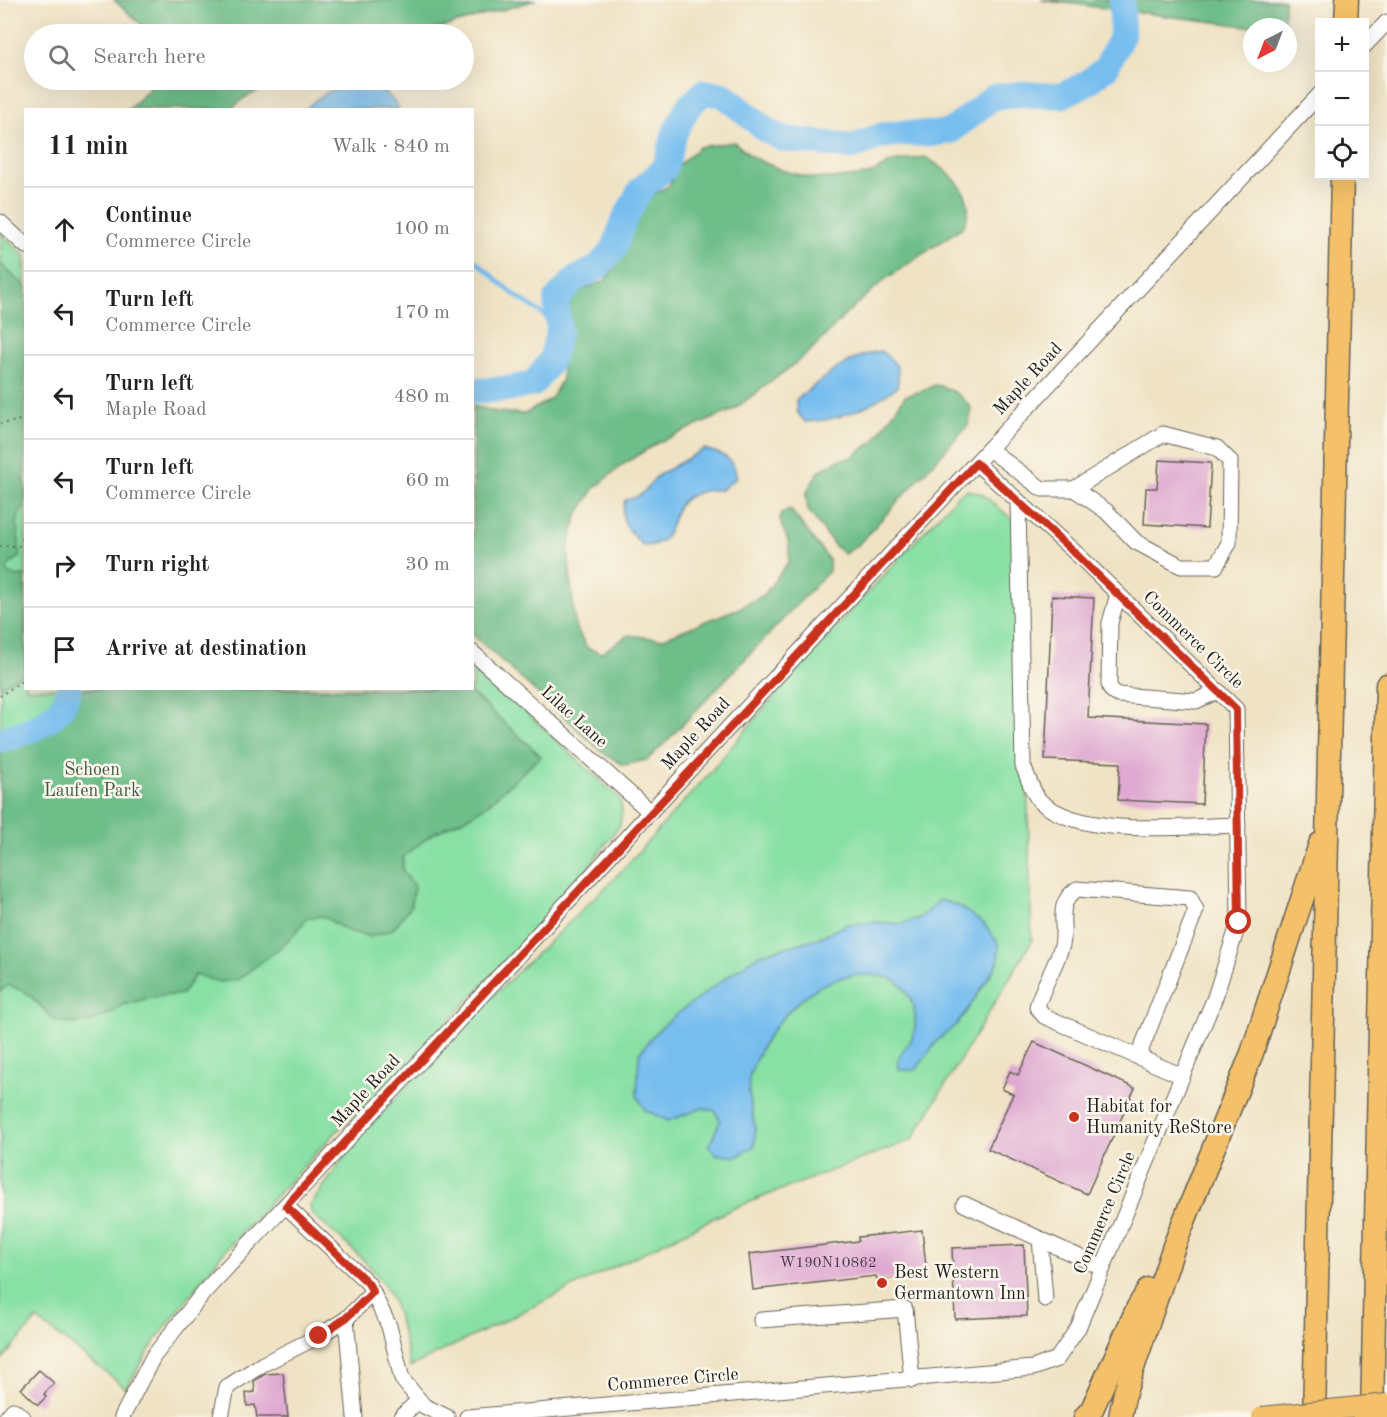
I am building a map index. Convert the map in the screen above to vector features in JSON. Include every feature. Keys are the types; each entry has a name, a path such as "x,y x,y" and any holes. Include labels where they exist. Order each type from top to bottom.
{"highway":[{"path":"1346,18 1347,0"},
{"path":"1314,1417 1342,180"},
{"path":"1372,1417 1387,685"},
{"path":"1120,1417 1125,1392 1174,1246 1252,1053 1328,822"},
{"path":"1085,1417 1092,1408 1138,1307 1174,1246"},
{"path":"1364,1417 1387,1415"}],"main road":[{"path":"1262,1417 1387,1404"}],"street":[{"path":"1369,42 1387,22"},
{"name":"Maple Road","path":"122,1417 153,1357 204,1292 1315,99"},
{"path":"0,222 24,244"},
{"path":"989,449 1042,489 1074,489 1163,434 1217,448 1230,461 1229,543 1216,566 1181,566 1136,542 1106,511 1074,489"},
{"name":"Commerce Circle","path":"467,1417 1033,1368 1057,1359 1078,1328 1215,998 1239,922 1236,709 1118,594 976,463"},
{"path":"1018,501 1023,766 1040,801 1066,818 1112,828 1238,825"},
{"path":"1118,594 1110,623 1109,684 1111,690 1118,695 1196,701 1218,691"},
{"name":"Lilac Lane","path":"474,654 650,812"},
{"path":"1138,1057 1196,910 1190,898 1077,889 1068,895 1062,913 1062,944 1040,994 1037,1007 1044,1016 1138,1057 1182,1076"},
{"path":"964,1204 1103,1268"},
{"path":"286,1206 368,1283 389,1326 402,1379 424,1406 447,1417"},
{"path":"1041,1239 1045,1299"},
{"path":"221,1417 227,1387 263,1364 319,1336 346,1318 373,1292"},
{"path":"761,1320 905,1309 912,1380"},
{"path":"346,1318 355,1417"},
{"path":"401,1417 419,1400"},
{"path":"7,1417 13,1410 23,1417"}],"path":[{"path":"0,424 24,419"},
{"path":"0,546 24,546 22,536 24,524"},
{"path":"0,696 24,679"}],"green space":[{"path":"114,0 536,0 454,24 141,24"},
{"path":"1041,0 1284,0 1284,18 1243,18 1243,26"},
{"path":"148,90 260,90 244,98 232,108 130,108"},
{"path":"734,142 752,157 781,170 811,178 868,175 892,162 925,157 954,179 965,194 968,212 964,226 883,281 801,359 733,410 657,443 622,465 594,489 577,516 568,549 575,626 587,648 601,653 628,635 661,639 739,608 764,595 789,561 789,543 780,521 781,513 790,509 829,560 829,571 664,744 647,760 624,765 606,755 474,636 474,406 497,412 525,414 551,399 562,379 565,318 573,294 605,281 621,259 624,242 644,200 669,186 678,166 699,147"},
{"name":"Schoen Laufen Park","path":"1,234 24,255 24,690 474,690 474,665 613,792 620,799 622,810 620,825 573,888 395,1079 345,1123 222,1254 153,1344 126,1388 37,1319 0,1362"},
{"path":"0,264 24,285 24,507 17,525 19,557 6,568 9,574 18,577 24,575 24,673 0,687"},
{"path":"935,385 951,390 967,403 971,408 969,424 858,545 844,554 834,545 808,510 806,494 819,471 838,460 850,458 874,441 905,396"},
{"path":"967,490 982,494 1019,525 1032,941 912,1140 734,1208 410,1367 398,1316 385,1287 356,1253 311,1213 310,1206 360,1135 497,992 613,880 708,775 797,669 959,494"},
{"name":"Schoen Laufen Park","path":"80,690 468,690 541,756 488,804 470,816 432,834 403,857 403,871 414,886 411,906 393,929 371,937 348,931 322,916 307,918 295,934 277,950 237,980 220,982 195,975 182,994 154,997 122,1005 112,1013 90,1022 73,1024 56,1021 27,993 9,985 0,991 0,752 23,743 58,723 70,712"}],"water":[{"path":"380,90 391,98 398,108 307,108 330,91"},
{"path":"881,351 897,366 897,387 854,412 830,419 805,422 797,412 796,400 846,363"},
{"path":"704,449 730,460 737,477 721,490 701,492 684,500 663,539 655,544 643,546 629,530 624,520 625,500 639,496 662,473"},
{"path":"940,900 959,906 984,924 999,944 998,963 958,1023 937,1041 916,1070 900,1070 898,1060 914,1034 915,1025 913,1006 903,987 885,977 860,975 843,977 811,992 797,1003 772,1031 755,1061 749,1079 749,1096 755,1129 754,1146 736,1157 715,1154 709,1146 720,1121 715,1111 703,1108 668,1121 645,1110 637,1095 639,1054 654,1034 673,1017 735,971 761,954 818,938 848,924 876,922 900,924 920,918"}],"building":[{"path":"1159,460 1211,463 1207,528 1144,524 1146,488 1157,488"},
{"path":"1052,596 1094,598 1088,718 1206,724 1202,804 1118,800 1120,763 1045,760"},
{"path":"1034,1042 1135,1088 1087,1194 988,1149 1013,1094 1002,1089 1010,1071 1018,1075"},
{"path":"922,1230 927,1275 877,1280 876,1276 753,1290 749,1254 858,1241 858,1237"},
{"path":"1024,1245 1027,1316 955,1319 952,1248"},
{"path":"39,1370 54,1383 38,1405 21,1389"},
{"path":"283,1373 288,1417 257,1417 255,1405 247,1406 246,1393 255,1392 254,1381 265,1374"}],"waterway":[{"path":"474,391 506,389 533,384 551,361 559,330 556,300 574,280 597,268 614,249 623,222 640,190 665,168 675,132 688,107 704,92 724,95 766,130 783,139 853,147 880,136 951,131 993,97 1022,94 1061,96 1087,83 1106,68 1122,35 1122,0"},
{"path":"474,260 513,294 545,316 559,330"},
{"path":"0,740 32,729 52,717 60,709 68,690"}],"place":[{"name":"Habitat for Humanity ReStore","path":"1074,1117"},
{"name":"Best Western Germantown Inn","path":"882,1283"}],"route":[{"path":"319,1336 346,1318 373,1292 368,1283 286,1206 976,463 1077,555 1236,709 1239,922"}]}
